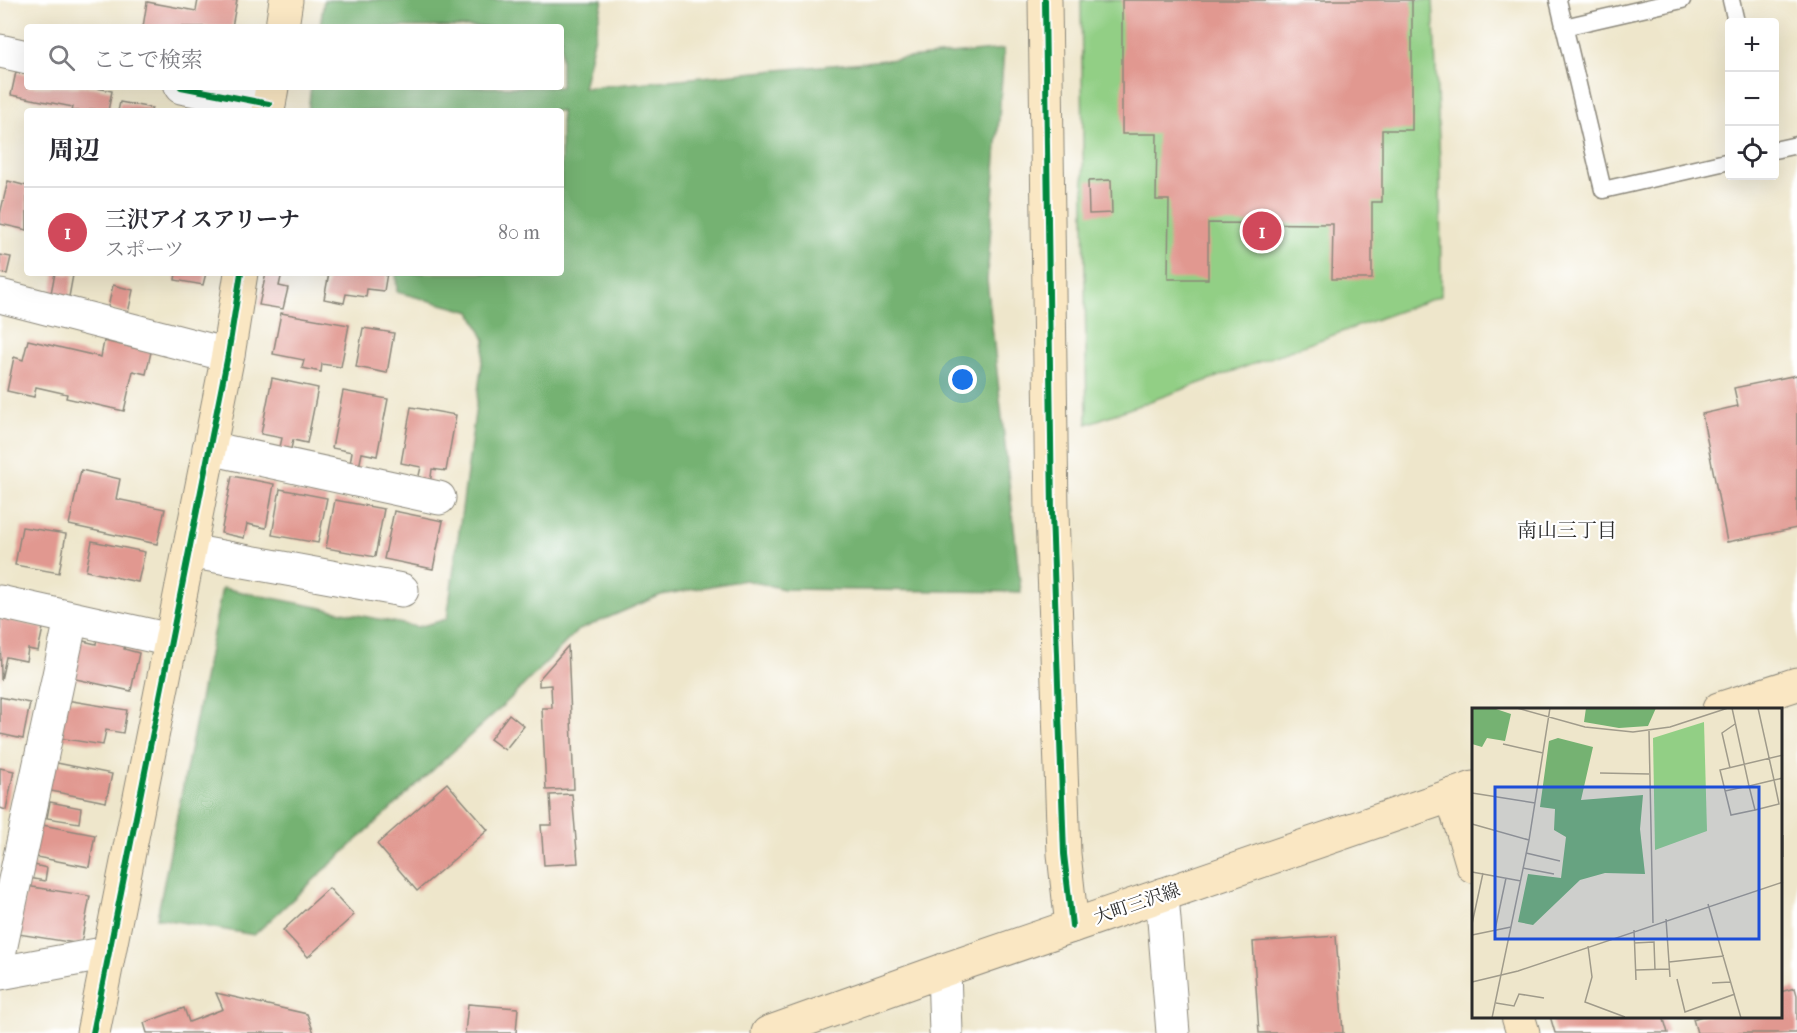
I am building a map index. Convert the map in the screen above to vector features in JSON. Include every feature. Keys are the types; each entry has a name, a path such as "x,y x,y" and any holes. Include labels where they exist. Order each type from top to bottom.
{"street":[{"path":"282,24 286,0"},
{"path":"1045,0 1052,512 1064,854 1072,926"},
{"path":"0,51 24,56"},
{"path":"200,90 270,101"},
{"path":"93,1033 228,355 241,276"},
{"path":"0,296 228,355"},
{"path":"209,448 439,498"},
{"path":"189,551 402,590"},
{"path":"0,602 171,640"},
{"path":"0,950 71,619"},
{"path":"1722,708 1797,684"},
{"path":"1462,792 1472,859"},
{"name":"大町三沢線","path":"768,1033 1462,792"},
{"path":"1162,895 1173,1033"},
{"path":"0,973 108,953"},
{"path":"944,970 946,1033"},
{"path":"1518,1018 1523,1033"}],"lane":[{"path":"1558,0 1603,190 1725,162"},
{"path":"1564,27 1683,0"},
{"path":"1731,0 1735,18"},
{"path":"1779,149 1797,145"}],"green space":[{"path":"324,0 603,0 583,88 1004,49 987,280 1021,592 784,589 745,580 661,595 577,631 511,698 254,935 157,918 222,588 418,627 447,619 485,340 471,312 397,292 396,276 564,276 564,108 308,108 311,90 564,90 564,24 320,24"},
{"path":"1081,0 1433,0 1440,165 1441,296 1087,424"}],"building":[{"path":"198,0 237,0 233,24 143,24 147,2 196,11"},
{"path":"1122,0 1412,0 1412,130 1382,130 1382,202 1372,202 1372,279 1332,279 1333,224 1208,223 1208,279 1168,279 1169,200 1156,200 1157,134 1122,134"},
{"path":"16,72 24,74 24,90 112,91 109,108 73,108 11,95"},
{"path":"120,102 152,108 119,108"},
{"path":"1111,180 1112,213 1089,214 1088,181"},
{"path":"8,181 24,185 24,229 0,224 0,214"},
{"path":"0,255 11,257 7,274 0,273"},
{"path":"54,276 73,276 69,297 51,293"},
{"path":"176,276 205,276 203,285 175,280"},
{"path":"265,276 281,276 279,286 288,288 283,309 259,305"},
{"path":"328,276 386,276 384,291 367,289 366,297 346,294 344,303 324,299"},
{"path":"113,285 133,290 128,313 108,307"},
{"path":"281,313 349,325 341,367 322,364 321,372 302,368 304,360 273,354"},
{"path":"363,328 394,333 387,373 356,367"},
{"path":"28,340 101,357 104,341 151,352 146,374 133,371 124,411 66,398 67,394 36,387 34,397 7,391 14,357 23,360"},
{"path":"1797,375 1797,528 1727,542 1702,414 1738,406 1734,388"},
{"path":"272,378 318,388 307,443 293,440 289,458 278,456 282,438 261,434"},
{"path":"343,391 388,399 377,456 362,453 358,472 349,470 352,452 332,448"},
{"path":"411,407 456,415 446,471 432,469 430,485 417,484 421,467 401,463"},
{"path":"81,470 120,479 116,499 165,509 157,544 69,525"},
{"path":"232,476 274,484 266,528 247,524 244,538 221,533"},
{"path":"280,489 327,498 318,543 272,535"},
{"path":"335,500 384,509 375,557 326,548"},
{"path":"394,511 443,521 433,569 384,559"},
{"path":"22,527 66,534 59,573 15,565"},
{"path":"92,541 145,552 138,582 86,571"},
{"path":"0,618 43,628 38,651 28,649 26,661 6,657 1,680"},
{"path":"98,632 126,638 124,649 139,653 131,691 71,678 79,640 96,644"},
{"path":"568,646 574,789 546,790 542,708 552,708 551,685 539,686 539,679"},
{"path":"0,697 30,703 23,739 0,734"},
{"path":"66,700 127,710 123,733 106,730 103,745 59,738"},
{"path":"509,714 524,726 505,750 490,739"},
{"path":"52,762 112,774 106,802 46,790"},
{"path":"0,768 14,771 6,810 0,808"},
{"path":"447,783 488,830 417,891 377,844"},
{"path":"572,794 578,863 544,865 541,825 552,825 550,795"},
{"path":"50,802 81,808 79,823 47,818"},
{"path":"37,824 95,835 89,867 31,856"},
{"path":"30,864 47,868 45,881 28,878"},
{"path":"26,886 90,896 81,944 18,934"},
{"path":"329,888 354,915 308,957 283,930"},
{"path":"1336,936 1343,1033 1259,1033 1253,942"},
{"path":"1795,988 1797,1033 1697,1033 1693,1019 1696,1018 1782,1018 1782,991"},
{"path":"216,993 307,1014 314,1033 147,1033 144,1023 184,1008 189,1022 223,1009"},
{"path":"468,1004 518,1008 516,1033 465,1033"},
{"path":"1551,1018 1664,1018 1668,1033 1555,1033"}],"cycle path":[{"path":"1045,0 1052,512 1064,854 1072,926"},
{"path":"197,90 269,104"},
{"path":"93,1033 228,355 241,276"}],"place":[{"name":"三沢アイスアリーナ","path":"1262,231"}],"district":[{"name":"南山三丁目","path":"1567,530"}]}
